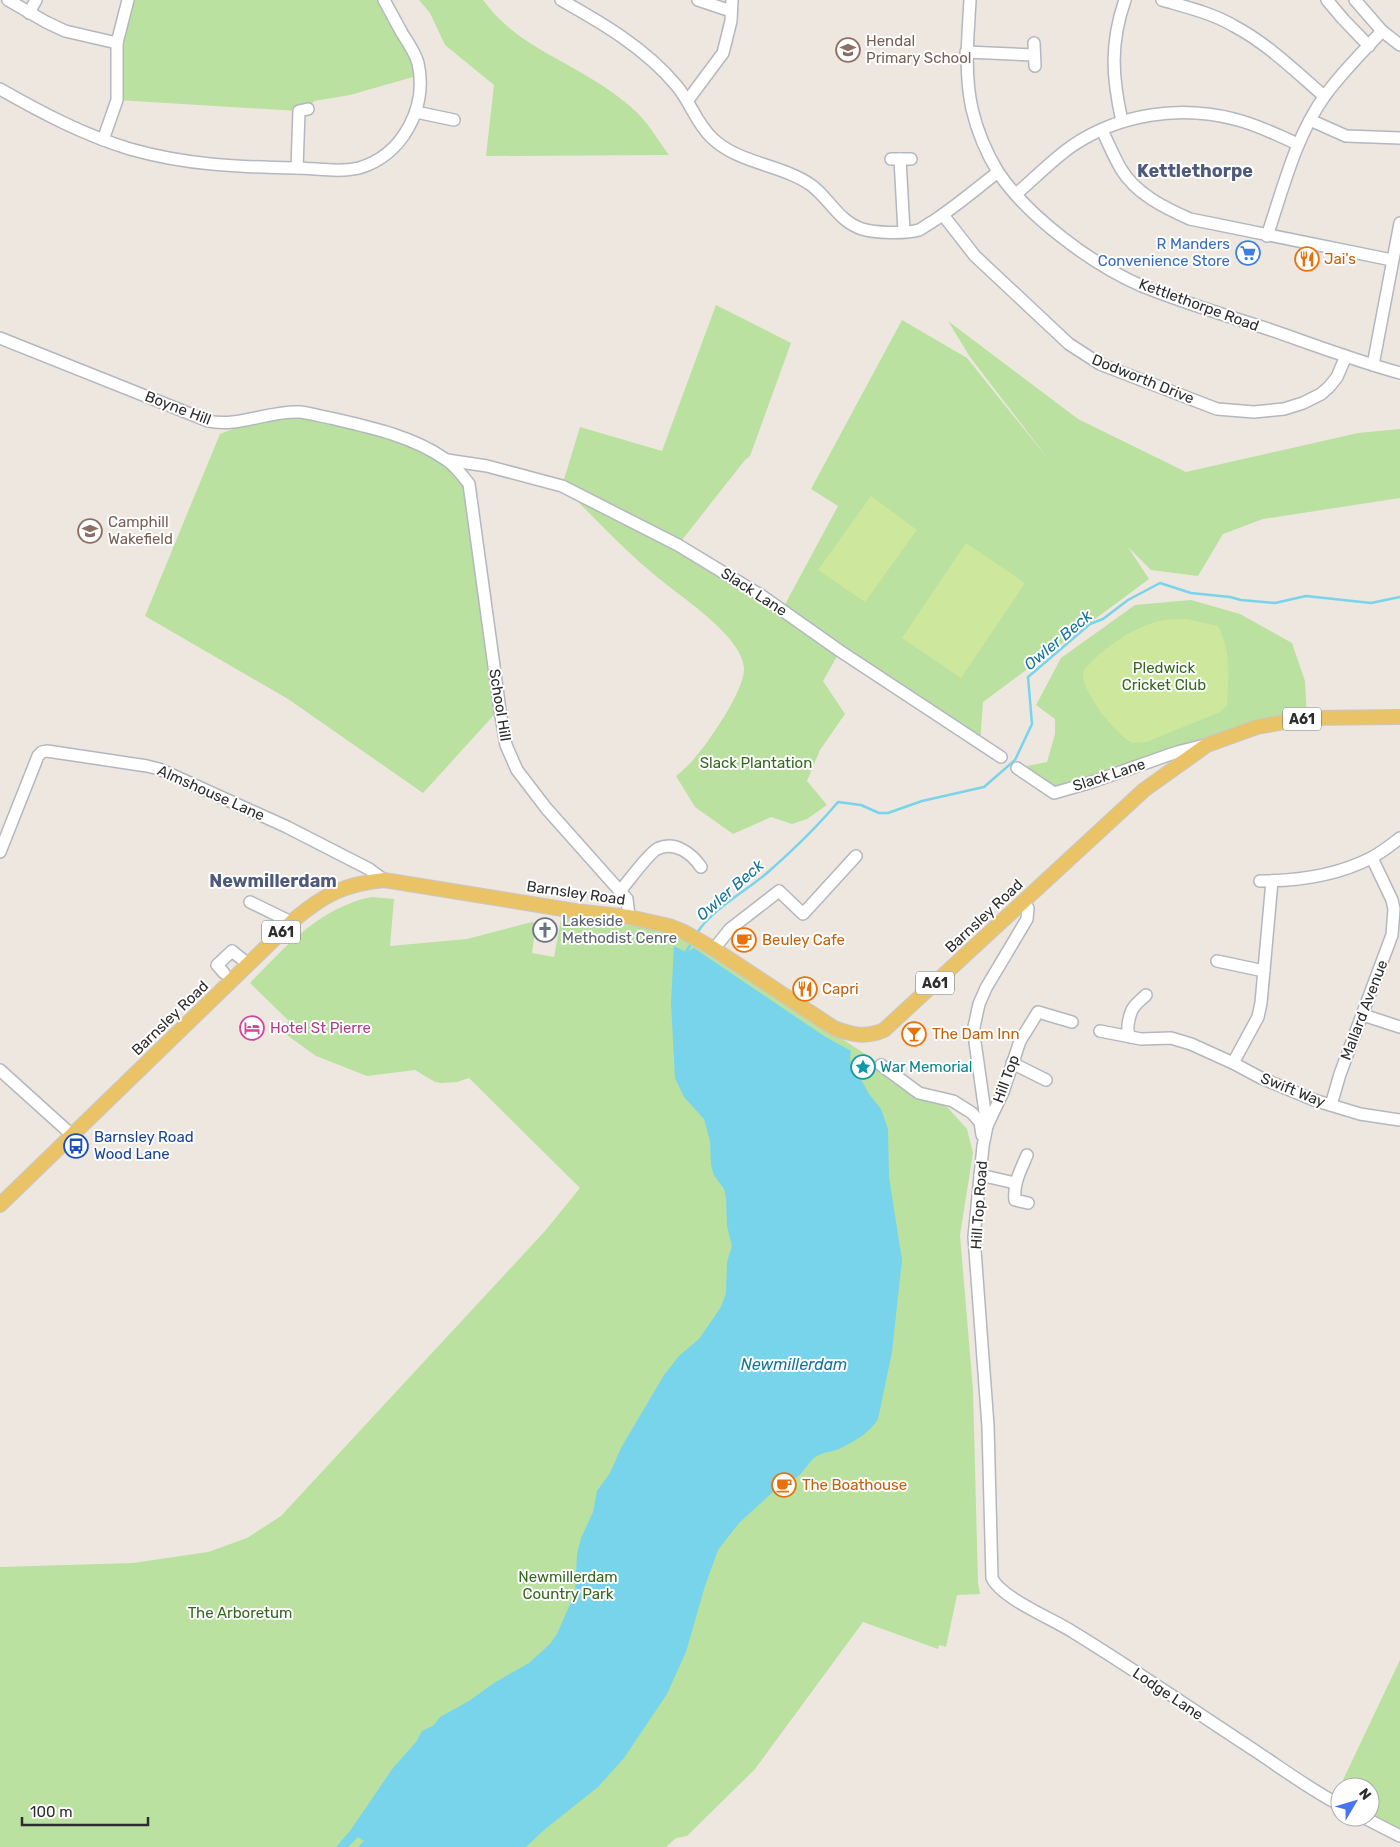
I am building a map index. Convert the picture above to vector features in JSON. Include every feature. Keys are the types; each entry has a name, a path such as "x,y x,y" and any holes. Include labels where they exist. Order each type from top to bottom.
{"main road":[{"name":"Barnsley Road","path":"0,1205 292,922 314,903 336,891 358,883 384,880 575,911 629,917 669,926 714,949 817,1019 834,1028 868,1036 884,1030 1144,790 1207,744 1257,728 1307,718 1400,717"}],"street":[{"path":"8,0 65,31 118,43"},
{"path":"29,13 36,0"},
{"path":"103,140 117,100 118,43 128,0"},
{"path":"0,89 50,117 103,140 158,156 199,164 252,168 297,168 335,171 358,168 376,162 401,140 416,112 420,96 418,63 384,0"},
{"path":"560,0 594,19 640,51 675,84 688,100 696,118 711,138 724,148 799,178 812,186 834,211 847,222 854,225 880,232 919,230 943,215 998,172"},
{"path":"688,100 723,53 731,21 731,5 698,0"},
{"name":"Kettlethorpe Road","path":"970,0 966,52 973,111 998,172 1016,194 1052,229 1110,270 1141,285 1181,301 1400,374"},
{"path":"1122,121 1113,73 1118,22 1126,0"},
{"path":"1162,0 1204,12 1233,25 1285,60 1324,96"},
{"path":"1327,0 1345,17 1369,46"},
{"path":"1356,0 1382,30 1400,45"},
{"path":"1267,236 1298,144 1310,120 1324,96 1382,30"},
{"path":"966,52 1034,55"},
{"path":"297,168 299,111 308,108"},
{"path":"416,112 454,120"},
{"path":"1016,194 1070,147 1122,121 1150,115 1181,112 1234,119 1298,144"},
{"path":"1310,120 1346,136 1400,138"},
{"path":"1102,130 1122,169 1134,184 1167,209 1190,219 1392,260"},
{"path":"901,159 904,231"},
{"name":"Dodworth Drive","path":"943,215 975,256 1069,344 1100,364 1217,409 1254,412 1284,409 1303,403 1321,394 1329,387 1337,377 1346,356"},
{"path":"1373,366 1400,223"},
{"name":"Boyne Hill","path":"0,338 208,421 222,424 271,414 299,412 358,424 410,440 428,448 447,460"},
{"path":"447,460 469,484"},
{"name":"Slack Lane","path":"447,460 487,466 562,486 678,545 762,596 856,662 1001,757"},
{"path":"469,484 474,472 487,466"},
{"name":"School Hill","path":"469,484 501,719 510,757 517,770 546,808 627,898 629,917"},
{"name":"Slack Lane","path":"1017,768 1054,793 1092,782 1177,752 1207,744"},
{"name":"Almshouse Lane","path":"0,852 38,756 42,752 47,751 159,769 286,827 369,869 384,880"},
{"path":"1260,881 1289,881 1323,876 1372,858 1400,838"},
{"path":"620,891 657,849 666,847 677,848 688,852 700,868"},
{"path":"714,949 730,929 779,891 803,914 856,856"},
{"name":"Mallard Avenue","path":"1331,1105 1340,1074 1396,936 1392,900 1372,858"},
{"path":"1233,1063 1258,1017 1261,1003 1272,881"},
{"name":"Hill Top Road","path":"996,1585 992,1572 988,1426 974,1237 983,1146 987,1126 974,1027 979,1004 986,988 1027,919 1028,908 1023,901"},
{"path":"250,902 292,922"},
{"path":"224,973 217,965 232,951 248,964"},
{"path":"1223,967 1264,971"},
{"path":"1131,1037 1127,1031 1132,1011 1146,995"},
{"name":"Hill Top","path":"987,1126 1002,1092 1020,1041 1038,1012 1072,1022"},
{"path":"1363,1015 1400,1027"},
{"name":"Swift Way","path":"1100,1031 1141,1039 1171,1038 1233,1063 1287,1089 1331,1105 1360,1114 1400,1120"},
{"path":"1186,1043 1187,1056"},
{"path":"1012,1063 1046,1080"},
{"path":"881,1065 918,1093 953,1101 972,1112 980,1122 983,1146"},
{"path":"0,1070 72,1135"},
{"path":"1027,1155 1015,1183 1015,1200 1028,1203"},
{"path":"980,1175 1015,1183"},
{"name":"Lodge Lane","path":"996,1585 1008,1595 1112,1656 1330,1799"},
{"path":"1380,1825 1400,1836"}],"green space":[{"path":"128,0 384,0 420,75 350,95 314,101 308,109 299,111 117,100 116,73"},
{"path":"419,0 483,0 509,28 524,39 608,89 629,105 646,122 669,155 486,156 494,85 445,45 430,13"},
{"name":"Slack Plantation","path":"716,305 791,343 750,456 678,545 782,610 838,506 811,489 902,320 967,358 1049,460 970,357 948,321 1078,419 1186,472 1358,433 1400,429 1400,498 1263,519 1223,534 1198,576 1151,570 1128,547 1149,579 983,702 980,743 840,651 823,681 845,714 820,750 807,781 827,805 807,819 792,824 771,817 733,834 695,807 676,776 700,752 739,689 744,668 740,655 720,628 639,561 562,486 580,427 662,451"},
{"path":"299,412 428,448 469,484 503,728 493,716 423,793 288,699 145,616 220,434 271,414"},
{"path":"871,496 917,530 865,602 818,570"},
{"path":"966,543 1025,583 961,678 902,638"},
{"name":"Pledwick Cricket Club","path":"1191,600 1240,614 1292,643 1305,681 1307,718 1054,793 1017,768 1047,762 1055,734 1055,719 1036,705 1061,658 1135,605"},
{"path":"1171,619 1186,619 1218,626 1227,654 1227,705 1220,712 1146,742 1132,743 1108,721 1093,701 1087,690 1083,672 1109,647 1143,626"},
{"name":"Newmillerdam Country Park","path":"372,897 394,899 390,946 467,939 532,922 536,923 532,953 554,957 563,909 606,915 616,925 669,926 948,1108 967,1129 973,1153 960,1235 973,1390 978,1583 980,1594 957,1595 946,1647 939,1645 938,1649 863,1622 755,1769 687,1836 676,1838 666,1847 0,1847 0,1567 133,1563 208,1552 247,1538 281,1516 545,1231 580,1188 469,1078 457,1082 441,1083 435,1082 415,1070 367,1076 316,1056 280,1030 289,1021 250,983 290,943 320,919 353,902"},
{"path":"1400,1660 1400,1836 1380,1823 1380,1777 1344,1777"}],"water":[{"name":"Newmillerdam","path":"674,946 686,952 694,948 824,1036 851,1051 850,1061 852,1067 881,1109 888,1129 889,1177 902,1260 892,1352 878,1419 866,1433 855,1440 839,1449 817,1456 796,1478 790,1481 778,1482 774,1485 774,1491 739,1523 718,1550 705,1586 686,1652 667,1694 624,1758 598,1787 544,1830 526,1847 358,1847 364,1841 358,1837 348,1847 336,1847 350,1831 393,1768 416,1742 422,1731 434,1725 440,1717 529,1663 550,1644 557,1634 575,1593 577,1554 581,1538 593,1512 597,1491 610,1473 621,1448 664,1375 679,1356 699,1339 721,1307 726,1293 727,1262 732,1246 727,1226 726,1198 724,1189 714,1175 711,1165 710,1141 704,1119 684,1097 675,1078 671,1003"}],"waterway":[{"name":"Owler Beck","path":"697,933 711,916 759,880 786,856 838,802 861,805 879,813 888,813 922,801 984,787 1015,760 1032,724 1028,677 1090,624 1103,619 1128,600 1160,583 1191,593 1275,603 1306,596 1371,603 1400,597"},
{"name":"Owler Beck","path":"686,952 692,942"}],"place":[{"name":"Hendal Primary School","path":"848,50"},
{"name":"R Manders Convenience Store","path":"1248,253"},
{"name":"Jai's","path":"1307,259"},
{"name":"Camphill Wakefield","path":"90,531"},
{"name":"Lakeside Methodist Cenre","path":"545,930"},
{"name":"Beuley Cafe","path":"744,940"},
{"name":"Capri","path":"805,989"},
{"name":"Hotel St Pierre","path":"252,1028"},
{"name":"The Dam Inn","path":"914,1034"},
{"name":"War Memorial","path":"863,1067"},
{"name":"Barnsley Road Wood Lane","path":"76,1146"},
{"name":"The Boathouse","path":"784,1485"}],"district":[{"name":"Kettlethorpe","path":"1195,171"},
{"name":"Newmillerdam","path":"273,881"}],"park label":[{"name":"The Arboretum","path":"240,1613"}]}
